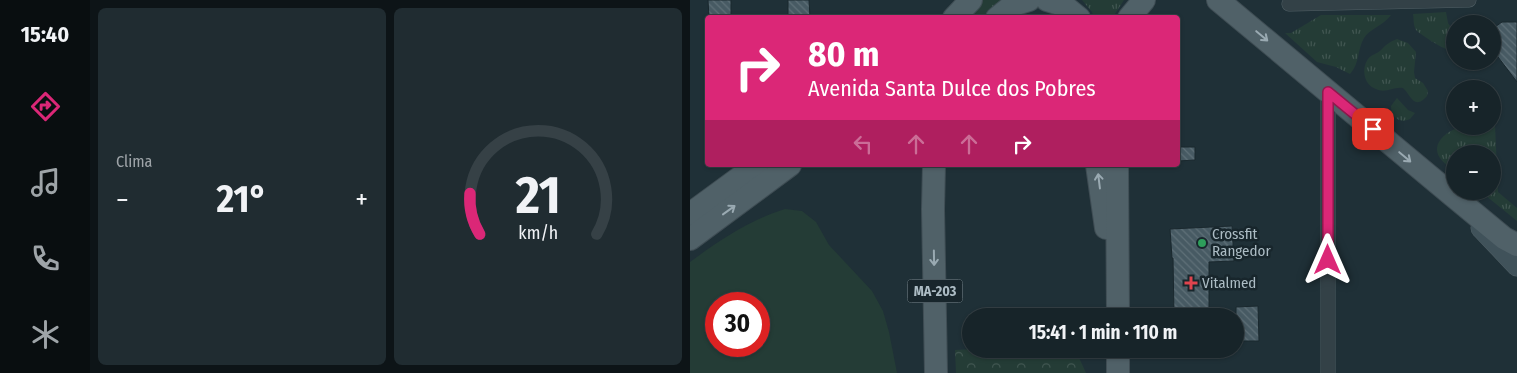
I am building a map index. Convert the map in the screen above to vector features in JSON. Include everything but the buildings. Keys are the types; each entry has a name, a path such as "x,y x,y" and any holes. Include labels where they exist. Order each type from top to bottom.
{"main road":[{"path":"957,15 971,0"},
{"path":"962,15 971,0"},
{"path":"1001,15 1013,5 1029,0"},
{"path":"1047,0 1063,5 1075,15"},
{"path":"1132,15 1144,0"},
{"path":"1221,2 1446,190"},
{"path":"690,214 754,167"},
{"path":"690,239 787,167"},
{"path":"921,167 928,182 933,209"},
{"name":"MA-203","path":"934,167 936,373"},
{"path":"1098,167 1118,307"},
{"path":"1117,167 1118,307"},
{"path":"1457,200 1517,266"},
{"path":"1458,200 1504,238 1517,245"}],"street":[{"path":"1289,4 1469,0"},
{"path":"1328,92 1328,373"}],"green space":[{"path":"983,0 1005,0 985,15 974,15"},
{"path":"1082,0 1124,0 1114,15 1093,15"},
{"path":"1446,12 1446,48 1416,30 1413,14"},
{"path":"1321,15 1391,15 1366,35 1350,74 1336,67 1317,62 1285,33 1291,33"},
{"path":"1397,39 1408,43 1416,52 1415,78 1423,83 1428,91 1427,96 1419,102 1413,100 1403,88 1383,91 1372,87 1366,80 1364,72 1368,59"},
{"path":"1397,98 1408,110 1415,113 1410,119 1399,120 1392,113 1391,106"},
{"path":"1446,134 1495,135 1496,145 1446,145 1446,164 1437,152 1437,147"},
{"path":"1501,195 1517,208 1517,221 1491,200 1501,200"},
{"path":"785,209 802,211 816,222 829,245 872,291 883,311 897,373 690,373 690,262 736,231"},
{"path":"955,350 962,350 962,358 1079,358 1086,373 956,373"}],"place":[{"name":"Crossfit Rangedor","path":"1202,243"},
{"name":"Vitalmed","path":"1191,283"}],"route":[{"path":"1328,260 1328,92 1373,129"}]}
